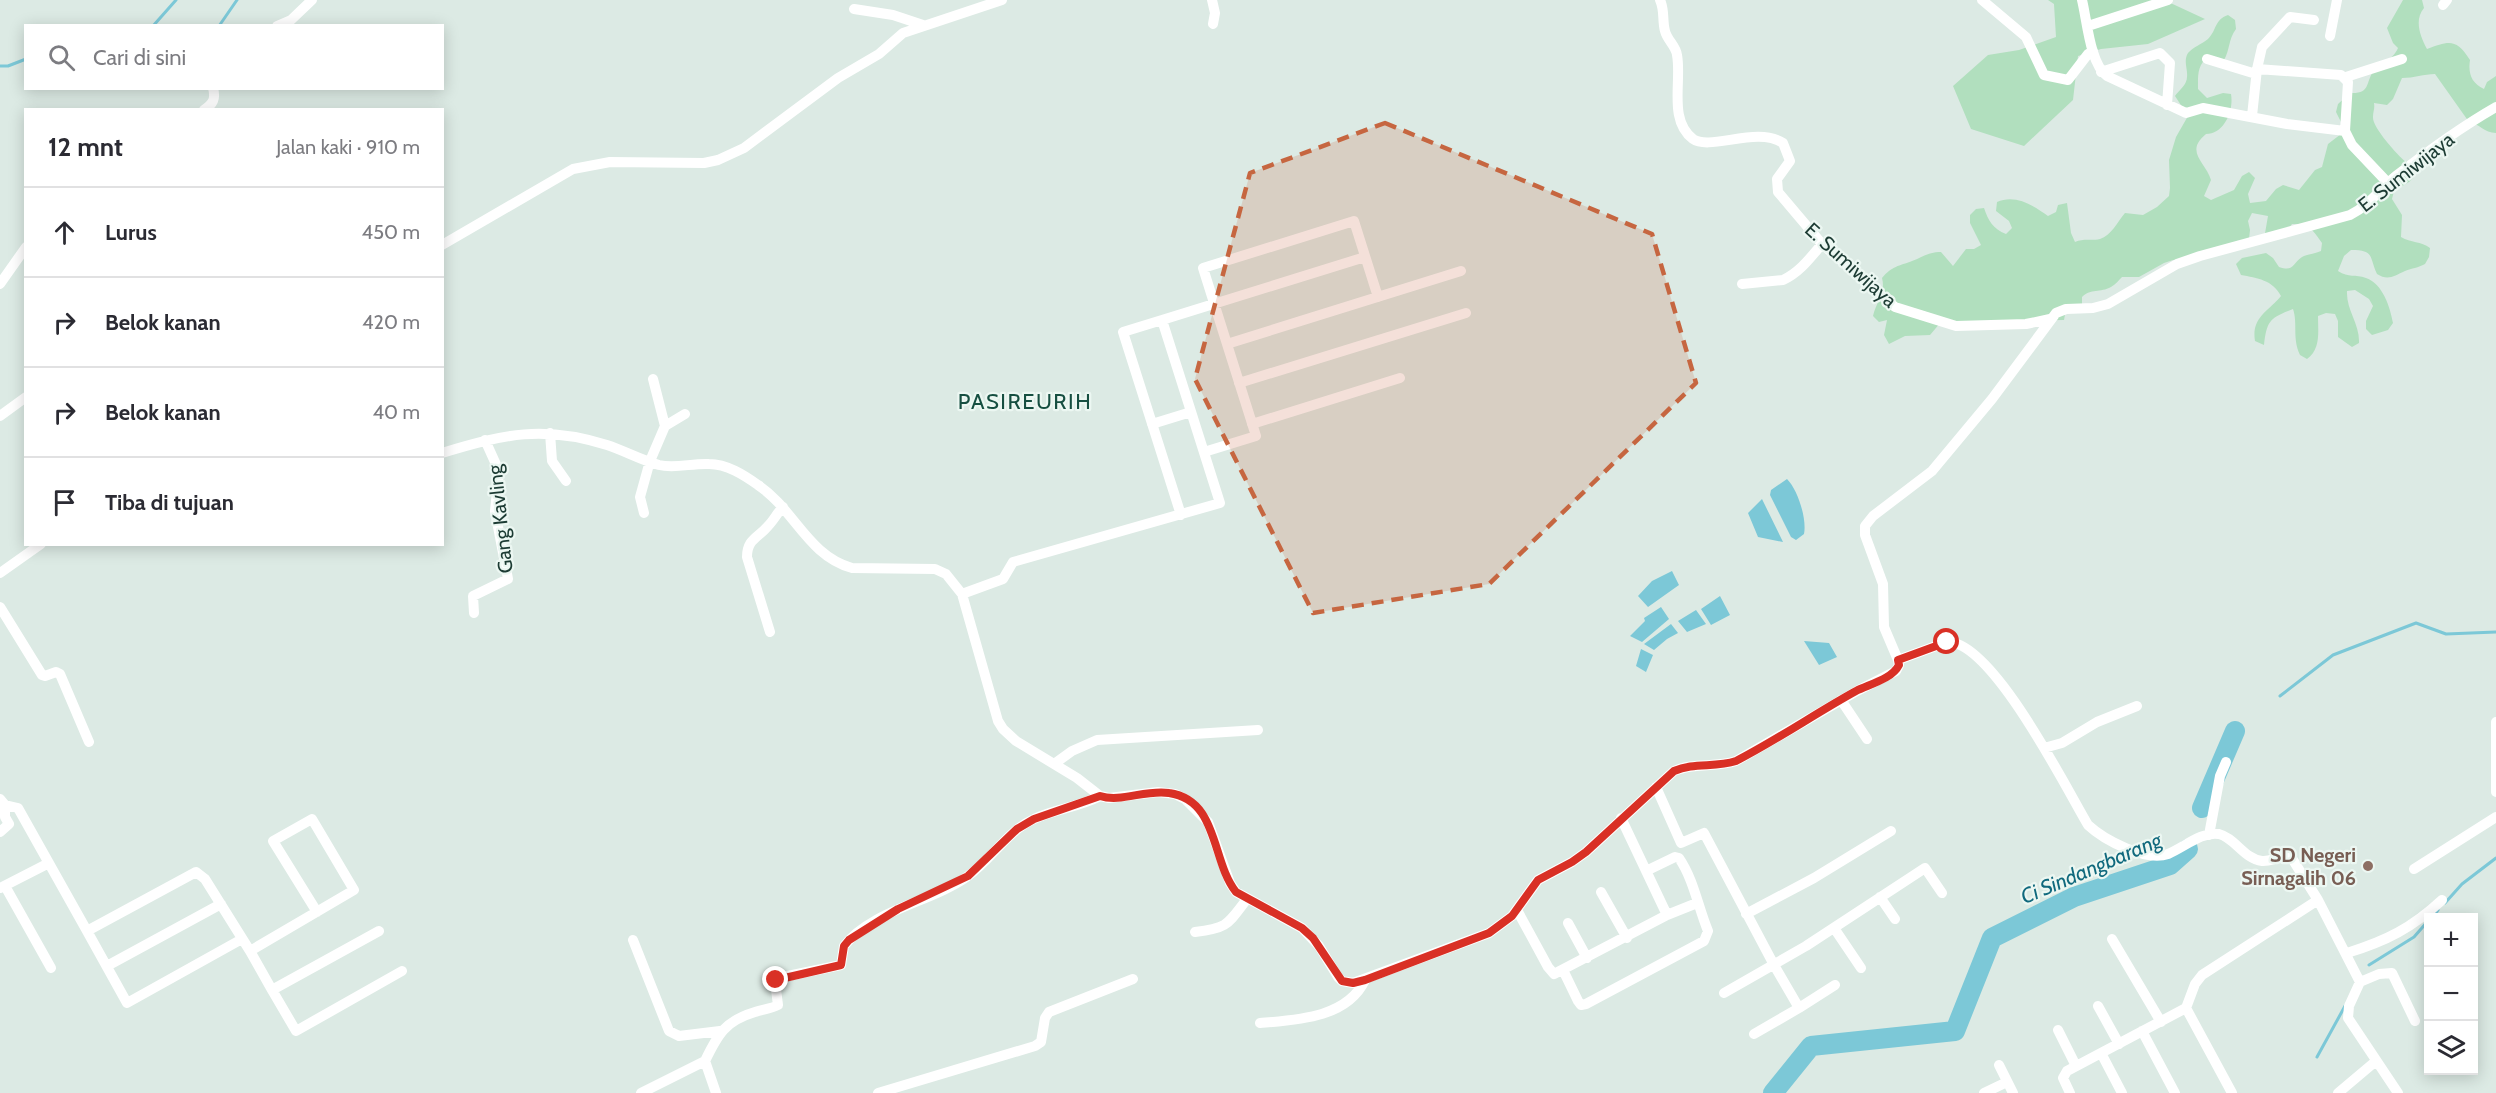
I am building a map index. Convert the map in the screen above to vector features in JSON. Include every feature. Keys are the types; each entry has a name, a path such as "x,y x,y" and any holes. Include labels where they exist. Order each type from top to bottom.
{"street":[{"path":"282,24 291,20 312,0"},
{"path":"444,244 573,169 610,162 704,163 729,156 744,148 838,78 871,60 903,33 1002,0"},
{"path":"1212,0 1215,13 1213,24"},
{"name":"E. Sumiwijaya","path":"1660,0 1665,15 1665,32 1677,52 1680,116 1688,134 1701,142 1768,136 1783,144 1790,161 1777,179 1776,187 1791,210 1822,244 1895,307 1956,326 2026,324 2050,319 2058,311 2066,309 2092,308 2108,304 2177,264 2350,215 2364,208 2388,183 2412,164 2496,106"},
{"path":"1982,0 2026,37 2044,75 2068,80 2088,54 2093,51"},
{"path":"2082,0 2093,51 2101,72 2167,105 2186,113 2203,108 2287,124 2345,131"},
{"path":"2088,26 2168,0"},
{"path":"2330,36 2337,0"},
{"path":"854,9 893,15 923,25"},
{"path":"2252,116 2262,47 2290,17 2314,20"},
{"path":"2101,72 2160,53 2170,63 2167,105"},
{"path":"2207,59 2257,72 2346,77 2402,59"},
{"path":"2346,77 2348,82 2345,131 2352,145 2388,183"},
{"path":"207,108 215,98 213,90"},
{"path":"1204,452 1256,436 1203,268 1354,221 1378,297"},
{"path":"1742,284 1783,280 1805,264 1822,244"},
{"path":"0,284 24,250"},
{"path":"1181,515 1123,332 1365,257"},
{"path":"1227,344 1461,271"},
{"path":"1239,383 1466,313"},
{"path":"444,451 518,434 550,433 607,445 666,466 708,464 732,469 760,486 783,507 822,554 842,565 852,568 935,569 950,577 962,594 998,721 1009,736 1100,796 1109,798 1158,792 1175,794 1185,799 1208,822 1230,883 1236,892 1282,915 1302,928 1313,938 1342,981 1353,983 1476,940 1500,927 1517,910 1538,880 1572,862 1674,771 1685,766 1725,765 1736,761 1896,671 1899,665 1898,660 1884,627 1883,584 1864,535 1865,526 1873,516 1932,471 1992,399 2050,319"},
{"path":"962,594 1003,579 1013,562 1220,503 1162,320"},
{"path":"1252,424 1400,378"},
{"path":"653,379 665,426"},
{"path":"0,416 24,399"},
{"path":"1152,424 1191,412"},
{"path":"644,513 640,497 650,461 665,426 685,414"},
{"path":"550,433 552,461 566,481"},
{"name":"Gang Kavling","path":"474,613 472,596 508,579 495,511 499,471 485,440"},
{"path":"770,632 747,556 747,547 751,540 768,527 783,507"},
{"path":"0,573 38,546"},
{"path":"0,607 43,676 56,672 60,674 89,742"},
{"path":"1898,660 1940,644 1953,642 1975,656 2009,694 2044,748 2088,825 2106,838 2150,856 2160,856 2209,835 2224,836 2260,861 2290,858 2299,867 2318,900 2360,982"},
{"path":"1841,700 1867,738"},
{"path":"2044,748 2062,743 2097,722 2137,706"},
{"path":"2496,722 2496,792"},
{"path":"1054,764 1072,751 1097,740 1258,730"},
{"path":"2209,835 2218,783 2226,762"},
{"path":"1656,787 1681,843 1704,833 1799,1008"},
{"path":"633,940 669,1031 679,1036 720,1031 742,1016 778,1005 775,982 778,978 841,965 844,946 849,940 898,909 968,876 1017,829 1034,819 1100,796"},
{"path":"2,831 9,824 5,817 3,802 18,808 127,1003 242,939"},
{"path":"2415,869 2496,817"},
{"path":"1621,818 1667,915"},
{"path":"2,831 24,819"},
{"path":"250,951 317,912 354,890 312,819 273,841 317,912"},
{"path":"1746,914 1814,878 1891,831"},
{"path":"1563,970 1581,1005 1605,995 1704,941 1708,931 1697,903 1694,885 1679,858 1675,857 1646,871"},
{"path":"49,863 2,887 51,968"},
{"path":"1724,993 1834,928 1925,868 1942,892"},
{"path":"87,931 196,872 206,879 296,1030 402,971"},
{"path":"1602,892 1626,938"},
{"path":"1880,897 1895,919"},
{"path":"1195,932 1226,926 1247,899"},
{"path":"2070,1093 2063,1078 2067,1071 2186,1008 2194,984 2202,975 2318,900"},
{"path":"2346,953 2395,936 2414,924 2442,900"},
{"path":"1517,910 1552,973 1587,958 1667,915 1697,903"},
{"path":"107,966 221,904"},
{"path":"1568,923 1587,958"},
{"path":"1834,928 1861,968"},
{"path":"272,990 379,931"},
{"path":"2112,939 2161,1022"},
{"path":"2398,1093 2348,1018 2349,1006 2360,982 2379,974 2392,973 2415,1021"},
{"path":"878,1093 1035,1046 1041,1042 1044,1018 1049,1012 1133,979"},
{"path":"1260,1023 1306,1018 1337,1008 1354,997 1365,980"},
{"path":"1754,1034 1835,985"},
{"path":"2098,1006 2119,1044"},
{"path":"2186,1008 2232,1093"},
{"path":"2058,1030 2076,1066"},
{"path":"640,1093 705,1061 720,1031"},
{"path":"2142,1032 2175,1093"},
{"path":"2101,1053 2122,1093"},
{"path":"705,1061 716,1093"},
{"path":"2338,1093 2376,1061"},
{"path":"1999,1065 2013,1093"},
{"path":"1984,1093 2007,1082"}],"highlighted area":[{"path":"1385,123 1652,234 1696,383 1489,584 1313,613 1195,379 1250,173"}],"green space":[{"path":"2048,0 2164,0 2205,19 2148,44 2101,49 2078,56 2073,100 2024,146 1971,129 1953,86 1988,55 2019,50 2056,37 2054,4"},
{"path":"2403,0 2422,0 2424,8 2419,18 2419,28 2427,49 2447,43 2456,45 2470,60 2470,73 2473,81 2484,89 2487,82 2496,76 2496,133 2488,132 2469,122 2435,74 2402,78 2393,99 2387,105 2374,103 2373,117 2376,127 2391,147 2407,161 2415,176 2394,191 2392,199 2402,215 2401,237 2430,248 2425,264 2388,277 2377,274 2372,259 2364,251 2351,250 2344,256 2338,271 2366,278 2377,285 2381,291 2388,303 2393,323 2388,330 2372,335 2366,329 2366,321 2373,306 2369,299 2355,290 2347,291 2347,298 2359,336 2359,343 2352,347 2338,337 2338,321 2335,314 2326,313 2318,316 2318,340 2315,350 2307,359 2300,355 2296,343 2293,309 2271,321 2264,345 2255,341 2254,333 2258,320 2281,296 2269,283 2241,275 2236,264 2242,258 2266,253 2279,267 2288,269 2302,257 2321,251 2322,243 2310,228 2298,224 2292,224 2281,238 2264,239 2268,216 2252,213 2248,221 2249,239 2181,261 2173,260 2164,263 2139,277 2122,277 2111,287 2085,294 2082,297 2082,304 2066,309 2064,320 1941,322 1930,335 1905,336 1889,344 1884,335 1887,320 1879,322 1873,316 1882,293 1882,278 1896,267 1933,253 1941,252 1953,266 1966,249 1974,249 1981,245 1970,223 1970,215 1976,209 1984,208 1992,224 2006,234 2012,228 2009,221 1996,211 1997,202 2017,200 2048,216 2056,212 2058,205 2067,203 2071,233 2075,242 2104,237 2111,232 2125,213 2143,215 2157,207 2169,196 2169,160 2176,137 2188,116 2175,96 2187,80 2187,56 2192,49 2211,36 2218,22 2228,15 2235,20 2236,29 2224,60 2208,57 2200,67 2198,75 2198,89 2207,98 2223,93 2231,94 2232,101 2223,126 2206,134 2197,146 2198,157 2211,180 2204,196 2211,200 2234,190 2242,176 2249,172 2255,178 2248,194 2250,203 2266,201 2276,189 2283,185 2299,190 2315,170 2322,167 2328,144 2341,134 2343,126 2336,112 2338,104 2350,93 2364,90 2374,70 2389,59 2398,48 2393,43 2387,28"}],"water":[{"path":"1787,479 1798,497 1803,513 1804,534 1796,540 1791,537 1770,495 1771,490"},
{"path":"1762,499 1783,542 1758,537 1748,513"},
{"path":"1672,571 1679,585 1648,607 1638,596 1652,581"},
{"path":"1720,596 1730,615 1711,625 1701,609"},
{"path":"1661,607 1669,619 1642,642 1630,636 1645,621 1644,618"},
{"path":"1696,610 1706,624 1687,632 1678,621"},
{"path":"1671,624 1678,633 1654,650 1644,644"},
{"path":"1804,641 1829,643 1837,657 1819,665"},
{"path":"1641,649 1653,655 1646,672 1636,666"}],"waterway":[{"path":"155,24 176,0"},
{"path":"220,24 237,0"},
{"path":"0,66 8,66 24,60"},
{"name":"Ci Sindangbarang","path":"2280,696 2333,655 2416,623 2446,634 2496,632"},
{"name":"Ci Sindangbarang","path":"2202,808 2235,731"},
{"name":"Ci Sindangbarang","path":"1773,1093 1811,1046 1955,1031 1992,938 2074,897 2170,865 2188,849"},
{"path":"2445,903 2462,884 2496,858"},
{"path":"2369,965 2414,937 2424,926"},
{"path":"2317,1057 2345,1006"}],"place":[{"name":"SD Negeri Sirnagalih 06","path":"2368,866"}],"district":[{"name":"PASIREURIH","path":"1025,401"}],"route":[{"path":"776,980 841,965 844,946 862,930 898,909 968,876 1017,829 1034,819 1100,796 1109,798 1158,792 1180,796 1204,816 1211,828 1230,883 1236,892 1282,915 1302,928 1313,938 1335,974 1342,981 1353,983 1365,980 1422,957 1476,940 1500,927 1522,904 1532,885 1586,852 1649,791 1674,771 1685,766 1725,765 1736,761 1857,691 1890,675 1896,671 1899,665 1898,660 1947,642"}]}
